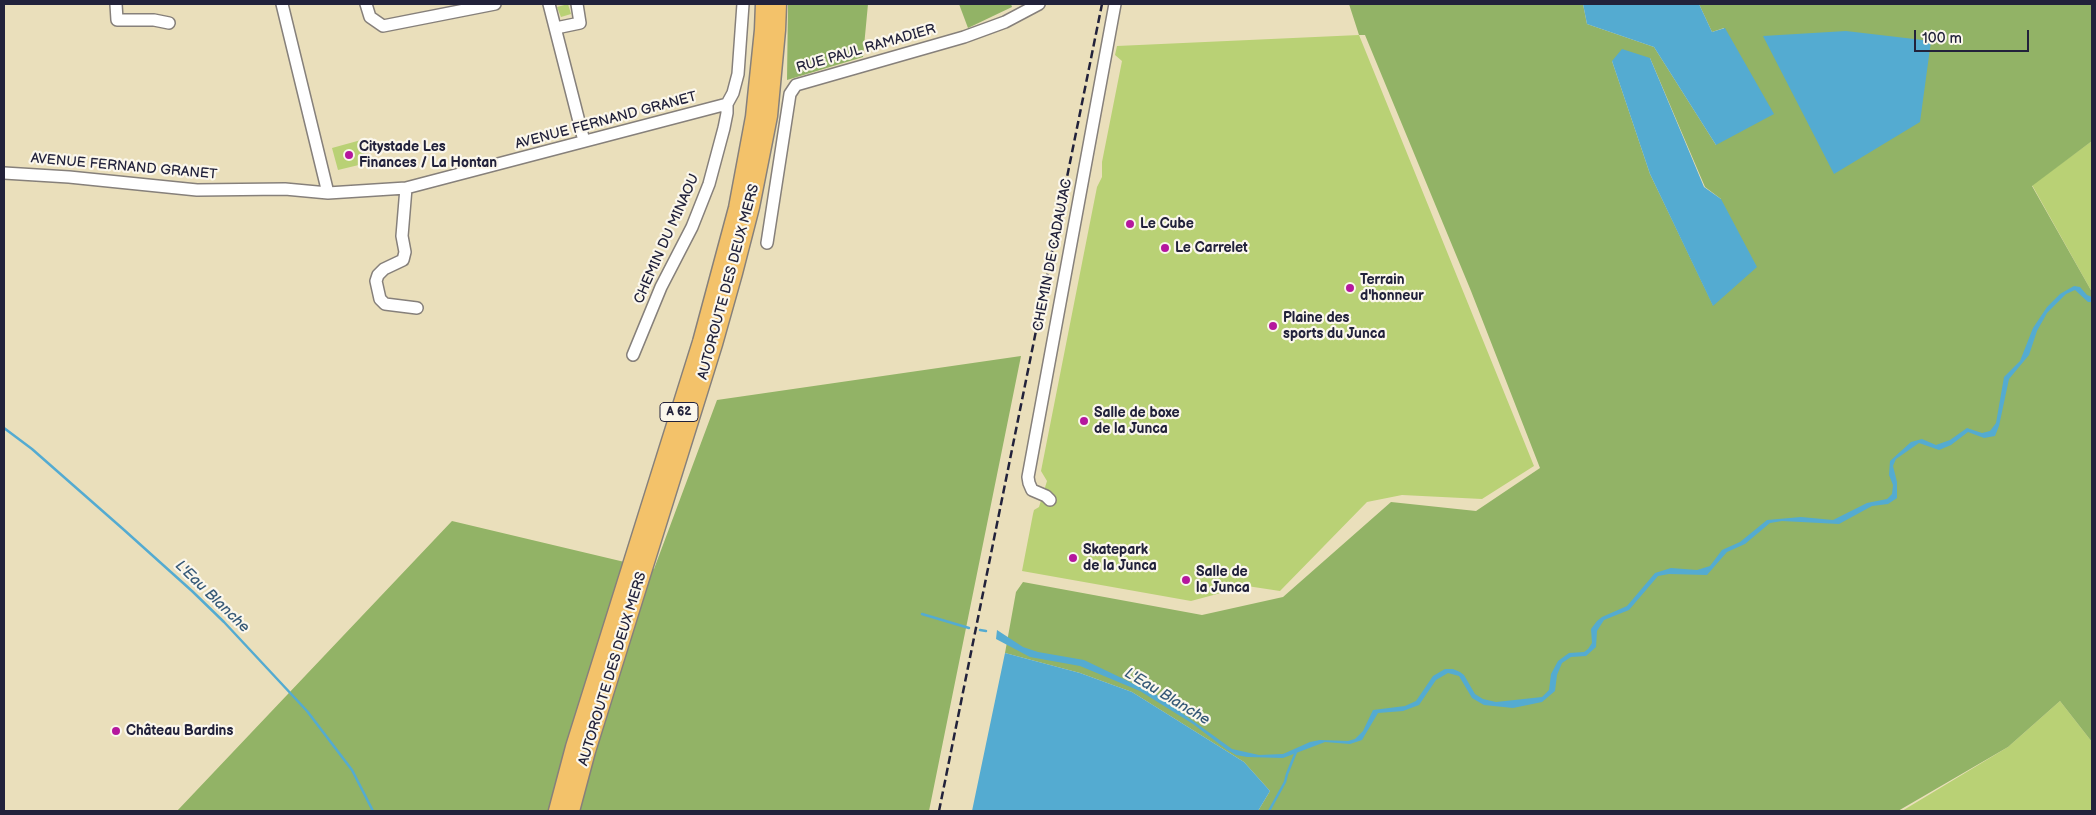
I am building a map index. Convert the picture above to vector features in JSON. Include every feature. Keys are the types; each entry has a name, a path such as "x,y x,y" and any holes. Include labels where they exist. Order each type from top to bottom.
{"highway":[{"name":"AUTOROUTE DES DEUX MERS","path":"556,811 574,747 701,342 737,208 754,117 764,4"},
{"name":"AUTOROUTE DES DEUX MERS","path":"571,811 587,751 714,344 751,207 768,116 778,4"}],"street":[{"path":"116,4 117,20 154,20 169,23"},
{"path":"282,4 328,193"},
{"path":"366,4 370,17 383,26 463,7 495,4"},
{"path":"549,4 584,141"},
{"path":"556,28 580,23 577,4"},
{"path":"726,104 734,93 738,74 743,4"},
{"name":"RUE PAUL RAMADIER","path":"767,243 790,94 796,85 964,37 1005,22 1039,4"},
{"name":"CHEMIN DE CADAUJAC","path":"1050,500 1046,496 1032,490 1028,476 1056,315 1116,4"},
{"name":"AVENUE FERNAND GRANET","path":"4,173 69,177 197,190 277,189 328,193 406,188 726,104"},
{"name":"CHEMIN DU MINAOU","path":"633,355 661,287 692,227 709,184 724,128 727,113 726,104"},
{"path":"406,188 402,236 405,252 403,260 384,269 378,275 376,281 380,300 385,304 417,308"}],"green space":[{"path":"568,4 571,14 561,17 557,7"},
{"path":"788,4 868,4 863,57 787,80"},
{"path":"959,4 1011,4 1012,7 968,28"},
{"path":"1349,4 1583,4 1587,24 1654,47 1716,145 1724,28 1712,32 1699,4 2092,4 2092,141 2032,186 2092,292 2092,742 2060,701 2008,747 1898,811 1258,811 1270,791 1244,762 1132,692 1080,673 1005,653 1016,592 1023,582 1202,615 1283,597 1391,502 1476,511 1540,468 1471,291 1365,35 1359,35","holes":["1650,58 1705,187 1721,199 1713,305 1650,174 1612,61"]},
{"name":"Plaine des sports du Junca","path":"1359,35 1534,466 1482,499 1402,495 1367,502 1280,591 1247,586 1191,601 1022,571 1034,510 1039,507 1047,481 1041,471 1097,187 1102,177 1102,162 1122,61 1115,55 1117,46"},
{"name":"Citystade Les Finances / La Hontan","path":"361,140 367,163 338,170 332,148"},
{"path":"2092,141 2092,292 2032,185"},
{"path":"1021,356 929,811 177,811 452,521 654,569 717,400"},
{"path":"2060,701 2092,742 2092,811 1902,811 2008,747"}],"water":[{"path":"1583,4 1699,4 1712,32 1725,28 1774,114 1716,145 1654,47 1587,24"},
{"path":"1846,31 1931,41 1920,122 1834,174 1763,36"},
{"path":"1622,49 1650,58 1704,187 1721,199 1757,267 1713,306 1650,174 1612,61"},
{"path":"2074,286 2080,287 2087,295 2092,297 2092,302 2088,302 2075,290 2066,294 2047,313 2037,331 2029,355 2009,379 1995,436 1984,438 1968,432 1951,445 1939,450 1919,443 1896,459 1893,466 1897,482 1897,498 1888,504 1872,506 1839,524 1782,521 1770,523 1745,544 1727,552 1707,575 1669,574 1658,576 1629,610 1604,620 1597,631 1596,647 1586,656 1571,657 1562,663 1557,675 1555,691 1542,702 1513,708 1484,705 1472,698 1459,676 1448,673 1436,680 1419,705 1403,711 1378,713 1362,740 1350,744 1325,742 1283,758 1247,757 1236,755 1226,749 1193,724 1140,691 1080,666 1030,657 996,639 997,630 1023,647 1038,652 1084,660 1157,695 1232,749 1259,755 1283,754 1310,742 1320,740 1348,741 1355,739 1363,731 1373,710 1405,706 1416,701 1433,676 1445,669 1453,669 1464,675 1475,694 1483,699 1496,702 1542,697 1549,690 1551,674 1558,661 1569,653 1584,652 1588,649 1592,643 1591,629 1597,621 1627,606 1655,573 1671,568 1697,570 1710,566 1722,550 1740,542 1767,520 1801,517 1833,520 1867,503 1887,499 1892,494 1893,485 1889,475 1890,461 1911,442 1922,439 1936,445 1950,440 1967,428 1982,433 1990,431 1996,423 2004,377 2020,361 2033,328 2047,307 2060,294"},
{"path":"1005,653 1080,673 1132,692 1244,762 1270,791 1258,811 972,811"}],"waterway":[{"name":"L'Eau Blanche","path":"4,428 32,449 123,529 224,622 307,711 352,770 373,811"},
{"name":"L'Eau Blanche","path":"922,614 969,628"},
{"name":"L'Eau Blanche","path":"980,630 986,631"},
{"name":"L'Eau Blanche","path":"1269,811 1285,782 1296,752"}],"railway":[{"path":"939,811 1102,4"}],"place":[{"name":"Citystade Les Finances / La Hontan","path":"349,155"},
{"name":"Le Cube","path":"1130,224"},
{"name":"Le Carrelet","path":"1165,248"},
{"name":"Terrain d'honneur","path":"1350,288"},
{"name":"Plaine des sports du Junca","path":"1273,326"},
{"name":"Salle de boxe de la Junca","path":"1084,421"},
{"name":"Skatepark de la Junca","path":"1073,558"},
{"name":"Salle de la Junca","path":"1186,580"},
{"name":"Château Bardins","path":"116,731"}]}
